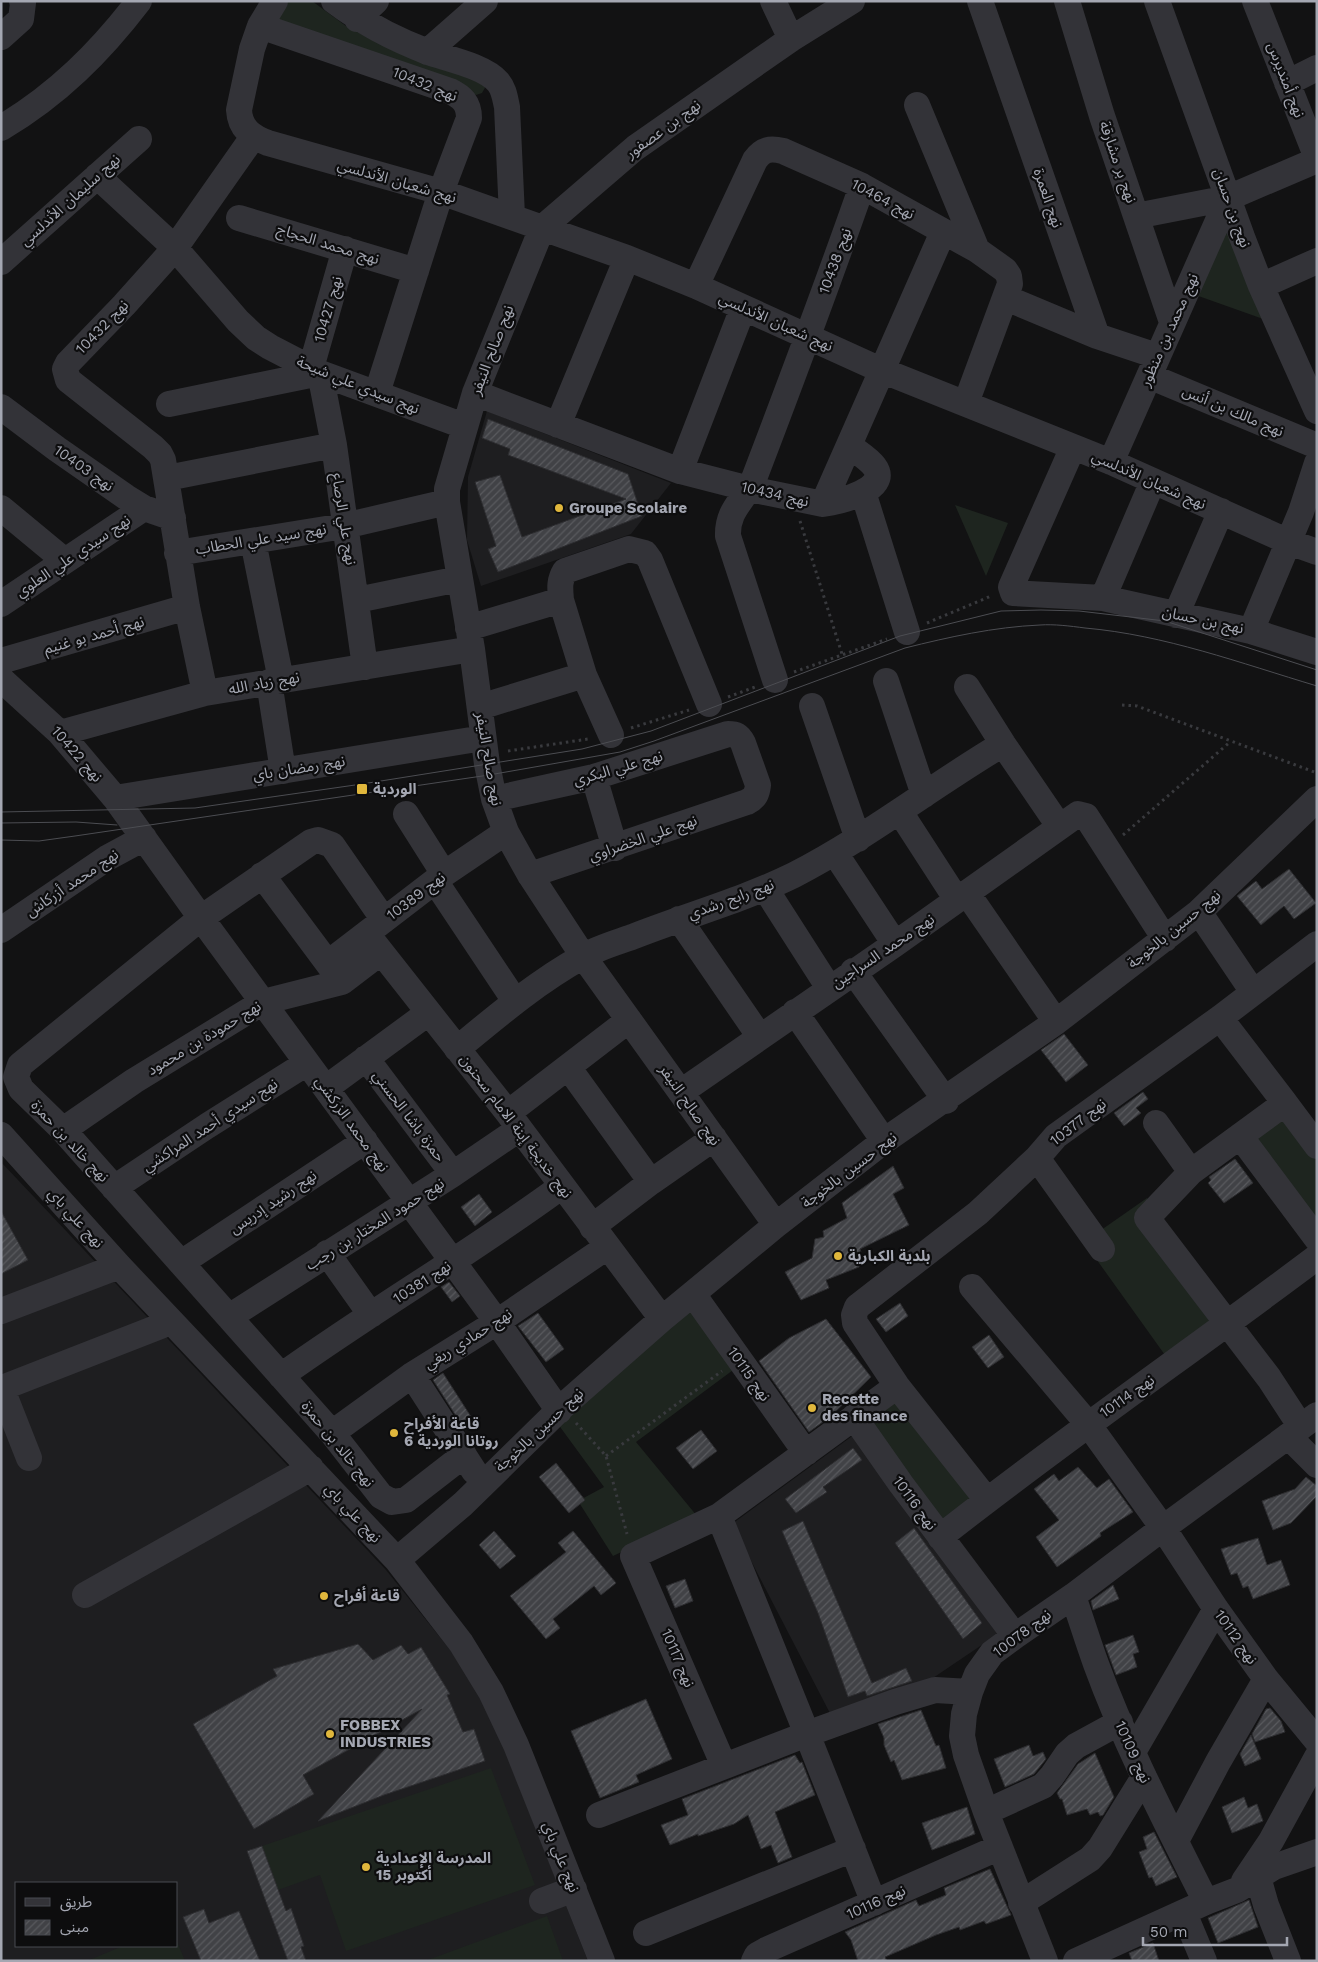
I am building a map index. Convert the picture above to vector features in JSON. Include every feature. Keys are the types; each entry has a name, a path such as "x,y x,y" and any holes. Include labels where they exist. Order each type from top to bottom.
{"street":[{"path":"1,37 21,18 22,1"},
{"path":"1,128 29,112 71,78 113,35 140,1"},
{"path":"253,137 243,126 239,118 239,110 252,48 260,26 275,1"},
{"path":"334,1 357,19 427,52 485,72 498,82 504,93 507,106 512,216"},
{"path":"357,19 376,1"},
{"path":"427,52 485,1"},
{"path":"773,1 791,39"},
{"name":"نهج بن عصفور","path":"542,228 634,148 791,39 852,1"},
{"name":"نهج العمرة","path":"980,1 1097,336"},
{"name":"نهج بر مشارقة","path":"1066,1 1102,116 1172,322"},
{"name":"نهج بن حسان","path":"1158,1 1261,286 1317,411"},
{"name":"نهج أمنديرس","path":"1136,216 1228,198 1317,159 1255,1"},
{"name":"نهج 10432","path":"260,26 450,91 460,96 466,103 469,118 441,192 377,394"},
{"path":"1287,82 1317,68"},
{"path":"917,105 977,250"},
{"name":"نهج 10432","path":"167,478 160,454 68,380 65,369 68,363 175,248 253,137"},
{"name":"نهج شعبان الأندلسي","path":"253,137 286,149 441,192 627,258 696,286 881,370 1111,462 1289,542 1317,552"},
{"name":"نهج سليمان الأندلسي","path":"1,262 139,139"},
{"name":"نهج 10464","path":"696,286 755,160 761,152 772,148 783,151 862,186 977,250 997,263 1009,276 1010,284 1006,298 966,403"},
{"name":"نهج سيدي علي شيحة","path":"97,176 175,248 238,321 256,338 315,370 464,426"},
{"name":"نهج 10438","path":"775,680 728,536 728,525 731,514 750,489 808,337 862,186"},
{"name":"نهج محمد بن منظور","path":"1111,462 1228,198"},
{"name":"نهج محمد الحجاج","path":"239,218 416,271"},
{"name":"نهج صالح النيفر","path":"542,228 475,394 450,475 447,502 470,638 483,738 494,800 506,832 530,875 583,956 776,1225"},
{"name":"نهج 10434","path":"475,394 680,471 792,499 823,504 942,232"},
{"name":"نهج 10427","path":"315,370 345,249"},
{"path":"558,425 627,258"},
{"path":"1261,286 1317,261"},
{"path":"1006,298 1097,336 1153,366"},
{"path":"680,471 743,308"},
{"name":"نهج مالك بن أنس","path":"1153,366 1317,446"},
{"path":"169,404 315,370"},
{"name":"نهج علي الرصاع","path":"315,370 334,445 344,526 366,666"},
{"name":"نهج 10403","path":"1,407 56,449 144,508 172,518"},
{"path":"205,693 177,553 167,478 334,445"},
{"path":"823,504 849,499 863,492 875,482 876,471 874,465 850,446"},
{"name":"نهج بن حسان","path":"1073,447 1011,587 1013,593 1103,598 1251,631 1301,512 1317,463"},
{"path":"1103,598 1153,481"},
{"path":"863,492 907,632"},
{"name":"نهج سيد علي الحطاب","path":"177,553 344,526 447,502"},
{"path":"1,508 65,561"},
{"name":"نهج سيدي علي العلوي","path":"1,604 144,508"},
{"path":"1176,615 1221,511"},
{"path":"253,541 275,681 283,771"},
{"path":"610,735 584,675 561,600 560,586 561,578 565,571 629,549 645,553 650,560 709,704"},
{"path":"357,600 459,579"},
{"name":"نهج زياد الله","path":"60,733 205,693 366,666 470,638 561,600"},
{"name":"نهج أحمد بو غنيم","path":"1,661 187,607"},
{"path":"1251,631 1317,652"},
{"path":"480,707 584,675"},
{"name":"نهج 10422","path":"1,679 60,733 115,798 144,838"},
{"path":"886,681 924,795"},
{"path":"967,687 1059,826"},
{"path":"812,706 858,839"},
{"name":"نهج علي البكري","path":"494,800 594,777 728,734 740,736 758,785 758,792 754,798"},
{"name":"نهج رمضان باي","path":"115,798 483,738"},
{"name":"نهج رابح رشدي","path":"457,1049 515,1001 583,956 679,918 765,888 835,853 900,812 967,765 1003,744"},
{"path":"594,777 616,848"},
{"name":"نهج علي الخضراوي","path":"530,875 616,848 754,798"},
{"name":"نهج حسين بالخوجة","path":"397,1560 457,1509 560,1409 662,1320 776,1225 884,1142 946,1101 1056,1022 1165,939 1199,912 1317,799"},
{"path":"900,812 1056,1022"},
{"path":"406,814 440,878 515,1001"},
{"name":"نهج محمد السراجين","path":"681,1092 895,944 1078,814 1086,816 1108,849"},
{"name":"نهج 10389","path":"377,935 440,878 506,832"},
{"name":"نهج محمد الزركشي","path":"144,838 560,1409"},
{"name":"نهج محمد أزركاش","path":"1,930 107,858 144,838"},
{"name":"نهج خالد بن حمزة","path":"332,845 318,840 311,842 201,918 20,1065 16,1076 21,1089 63,1130 332,1433 381,1496 392,1502 406,1500 464,1455"},
{"name":"نهج خديجة إبنة الامام سحنون","path":"332,845 377,935 428,1013 513,1121 662,1320"},
{"path":"1108,849 1165,939"},
{"path":"835,853 895,944"},
{"path":"262,875 335,972"},
{"path":"765,888 830,988"},
{"path":"1199,912 1253,992"},
{"path":"679,918 760,1036"},
{"name":"نهج حمودة بن محمود","path":"63,1130 134,1080 263,1002 335,972 377,935"},
{"name":"نهج 10377","path":"897,1386 855,1323 854,1315 857,1307 978,1213 1037,1158 1056,1136 1220,1018 1317,944"},
{"path":"854,971 946,1101"},
{"path":"795,1012 884,1142"},
{"path":"326,1088 428,1013"},
{"path":"1220,1018 1317,1146"},
{"name":"نهج حمود المختار بن رجب","path":"229,1317 453,1174 513,1121 568,1067 629,1020"},
{"name":"حمزة باشا الحسني","path":"366,1058 453,1174"},
{"name":"نهج سيدي أحمد المراكشي","path":"114,1188 307,1062"},
{"path":"568,1067 651,1182"},
{"path":"1285,1103 1191,1172 1147,1218 1269,1378 1302,1426 1317,1465"},
{"path":"1156,1122 1191,1172"},
{"name":"نهج علي باي","path":"1,1135 171,1322 397,1560 461,1643 490,1692 516,1746 602,1961"},
{"path":"1240,1136 1317,1239"},
{"name":"نهج حمادي ريغي","path":"332,1433 412,1375 497,1322 599,1237 651,1182 714,1138"},
{"name":"نهج رشيد إدريس","path":"181,1263 365,1141"},
{"path":"1037,1158 1102,1249"},
{"name":"نهج 10381","path":"281,1376 507,1226 562,1186"},
{"path":"327,1253 371,1315"},
{"name":"نهج 10114","path":"940,1537 1088,1424 1228,1324 1317,1257"},
{"path":"1,1311 119,1266"},
{"name":"نهج 10112","path":"972,1287 1088,1424 1163,1528 1216,1609 1266,1679 1317,1741"},
{"name":"نهج 10115","path":"693,1294 806,1453"},
{"path":"29,1458 5,1398 4,1392 7,1386 171,1322"},
{"path":"412,1375 483,1483"},
{"path":"633,1556 719,1516 897,1386 987,1500"},
{"name":"نهج 10116","path":"854,1417 940,1537 1015,1636"},
{"name":"نهج 10078","path":"1045,1961 966,1756 962,1736 964,1714 977,1674 992,1654 1015,1636 1073,1596 1302,1426"},
{"path":"85,1595 311,1468"},
{"path":"719,1516 874,1903"},
{"name":"نهج 10117","path":"633,1556 724,1766"},
{"name":"نهج 10109","path":"1073,1596 1096,1665 1144,1777 1176,1841 1195,1907 1204,1961"},
{"path":"1133,1752 1216,1609"},
{"path":"1176,1841 1218,1762 1266,1679"},
{"path":"599,1815 807,1734 896,1702 935,1690 970,1692"},
{"path":"986,1812 1042,1786 1052,1776 1067,1754 1076,1746 1120,1722"},
{"path":"1247,1884 1250,1875 1317,1757"},
{"path":"1021,1902 1090,1859 1100,1848 1144,1777"},
{"name":"نهج 10116","path":"754,1961 757,1955 766,1950 1000,1847"},
{"path":"646,1933 853,1848"},
{"path":"1076,1961 1247,1884 1274,1867 1317,1852"},
{"path":"1247,1884 1266,1904 1288,1961"},
{"path":"542,1901 574,1889"}],"path":[{"path":"792,499 842,654"},
{"path":"1122,705 1137,706 1317,773"},
{"path":"1108,849 1230,742"},
{"path":"606,1456 738,1358"},
{"path":"560,1409 606,1456 633,1556"}],"shaded area":[{"path":"284,1 312,1 350,29 406,54 481,81 486,86 482,93 476,95 267,23"},
{"path":"1224,221 1266,320 1190,293"},
{"name":"Groupe Scolaire","path":"487,411 671,483 631,534 481,586 467,540 468,477"},
{"path":"955,505 1008,523 986,576"},
{"path":"1288,1089 1317,1130 1317,1259 1226,1133"},
{"path":"1,1162 386,1570 451,1651 489,1710 588,1961 1,1961"},
{"path":"1147,1198 1238,1324 1175,1369 1084,1242"},
{"path":"702,1294 748,1359 636,1442 697,1516 613,1556 578,1501 604,1487 555,1420"},
{"path":"898,1370 996,1500 950,1534 852,1405"},
{"path":"855,1434 1001,1632 927,1682 833,1719 732,1524"},
{"path":"491,1768 535,1885 346,1951 320,1875 278,1890 262,1846"},
{"path":"547,1916 563,1961 425,1961"},
{"path":"178,1944 185,1961 87,1961 121,1947 178,1947"}],"building":[{"path":"488,419 628,474 642,516 498,572 488,549 496,546 475,482 500,475 522,537 626,499 508,455 510,449 482,438"},
{"path":"1289,869 1316,903 1294,919 1284,906 1261,925 1237,896 1256,881 1262,889"},
{"path":"1064,1034 1088,1065 1066,1082 1041,1050"},
{"path":"1143,1092 1148,1099 1136,1108 1141,1113 1124,1126 1114,1113"},
{"path":"1235,1159 1253,1183 1224,1203 1208,1183 1211,1180 1209,1177"},
{"path":"893,1166 904,1188 893,1194 909,1225 860,1249 859,1267 826,1280 829,1288 801,1300 785,1272 812,1258 815,1239 824,1237 823,1231 847,1218 842,1203"},
{"path":"479,1194 492,1212 475,1226 461,1207"},
{"path":"1,1211 28,1260 1,1274"},
{"path":"449,1282 460,1296 452,1302 441,1287"},
{"path":"900,1303 908,1316 886,1332 876,1319"},
{"path":"538,1313 564,1349 546,1362 518,1326"},
{"name":"Recette des finance","path":"826,1319 871,1377 831,1416 809,1432 759,1361 789,1338"},
{"path":"989,1335 1004,1357 988,1368 972,1347"},
{"path":"443,1373 475,1423 465,1430 433,1380"},
{"path":"701,1430 717,1451 693,1469 676,1448"},
{"path":"853,1448 862,1460 823,1487 827,1492 796,1513 785,1499"},
{"path":"556,1463 585,1500 569,1513 539,1477"},
{"path":"1078,1467 1097,1488 1109,1479 1133,1512 1100,1533 1101,1536 1057,1567 1036,1537 1059,1520 1034,1489 1054,1474 1059,1481"},
{"path":"1306,1477 1317,1486 1317,1496 1291,1523 1273,1530 1262,1501 1295,1489"},
{"path":"803,1521 872,1683 906,1668 912,1681 867,1696 865,1691 848,1697 818,1613 782,1531"},
{"path":"914,1528 982,1623 963,1639 895,1543"},
{"path":"494,1531 516,1556 500,1569 479,1545"},
{"path":"573,1531 616,1583 601,1595 594,1586 553,1619 560,1628 546,1639 510,1596 566,1552 558,1543"},
{"path":"1258,1538 1267,1565 1281,1560 1290,1585 1253,1599 1248,1586 1243,1588 1237,1573 1231,1575 1221,1549"},
{"path":"685,1579 693,1601 675,1608 666,1586"},
{"path":"1113,1585 1119,1599 1093,1610 1091,1601"},
{"path":"1133,1635 1139,1652 1133,1654 1137,1667 1116,1675 1105,1645"},
{"path":"358,1644 373,1660 401,1645 408,1654 421,1647 450,1694 447,1695 463,1732 474,1729 485,1761 384,1795 318,1821 422,1709 303,1775 314,1794 254,1829 193,1724 277,1676 273,1669"},
{"path":"646,1699 672,1759 636,1775 639,1782 600,1798 571,1731"},
{"path":"1270,1708 1281,1721 1285,1732 1255,1742 1252,1734 1266,1709"},
{"path":"921,1710 936,1746 939,1745 946,1768 902,1780 894,1760 891,1762 878,1724"},
{"path":"1251,1735 1261,1759 1245,1766 1240,1754"},
{"path":"1029,1745 1033,1756 1043,1752 1046,1759 1034,1774 1005,1787 994,1759"},
{"path":"1095,1753 1114,1797 1103,1815 1100,1816 1098,1812 1090,1815 1087,1809 1067,1815 1062,1799 1060,1799 1057,1793 1078,1764"},
{"path":"795,1755 800,1763 802,1762 815,1795 775,1812 792,1857 778,1863 771,1845 761,1849 748,1815 734,1824 698,1836 698,1834 670,1845 661,1825 688,1815 682,1799"},
{"path":"1244,1797 1248,1808 1257,1804 1263,1821 1232,1833 1222,1807"},
{"path":"967,1807 975,1834 932,1850 922,1823"},
{"path":"1154,1832 1177,1877 1156,1886 1152,1877 1149,1878 1139,1852 1147,1849 1143,1837"},
{"path":"262,1846 286,1911 291,1908 304,1946 301,1947 306,1961 288,1961 247,1851"},
{"path":"990,1869 1011,1915 986,1924 984,1921 960,1930 959,1927 936,1935 885,1957 887,1961 858,1961 851,1940 845,1932 916,1900 919,1906 946,1895 944,1888"},
{"path":"1249,1900 1258,1927 1218,1943 1208,1918"},
{"path":"204,1909 209,1923 239,1911 260,1961 201,1961 183,1917"},
{"path":"1153,1943 1159,1961 1132,1961 1129,1953"}],"tram line":[{"path":"1,812 195,808 582,749 651,731 900,636 1001,611 1079,611 1165,621 1317,670"},
{"path":"1,840 39,841 75,836 489,775 620,752 905,648 955,636 1006,628 1056,625 1144,637 1202,651 1317,686"},
{"path":"1,823 76,822 117,825"}],"place":[{"name":"Groupe Scolaire","path":"559,508"},
{"name":"الوردية","path":"362,789"},
{"name":"بلدية الكبارية","path":"838,1256"},
{"name":"Recette des finance","path":"812,1408"},
{"name":"قاعة الأفراح روتانا الوردية 6","path":"394,1433"},
{"name":"قاعة أفراح","path":"324,1596"},
{"name":"FOBBEX INDUSTRIES","path":"330,1734"},
{"name":"المدرسة الإعدادية 15 أكتوبر","path":"366,1867"}]}
